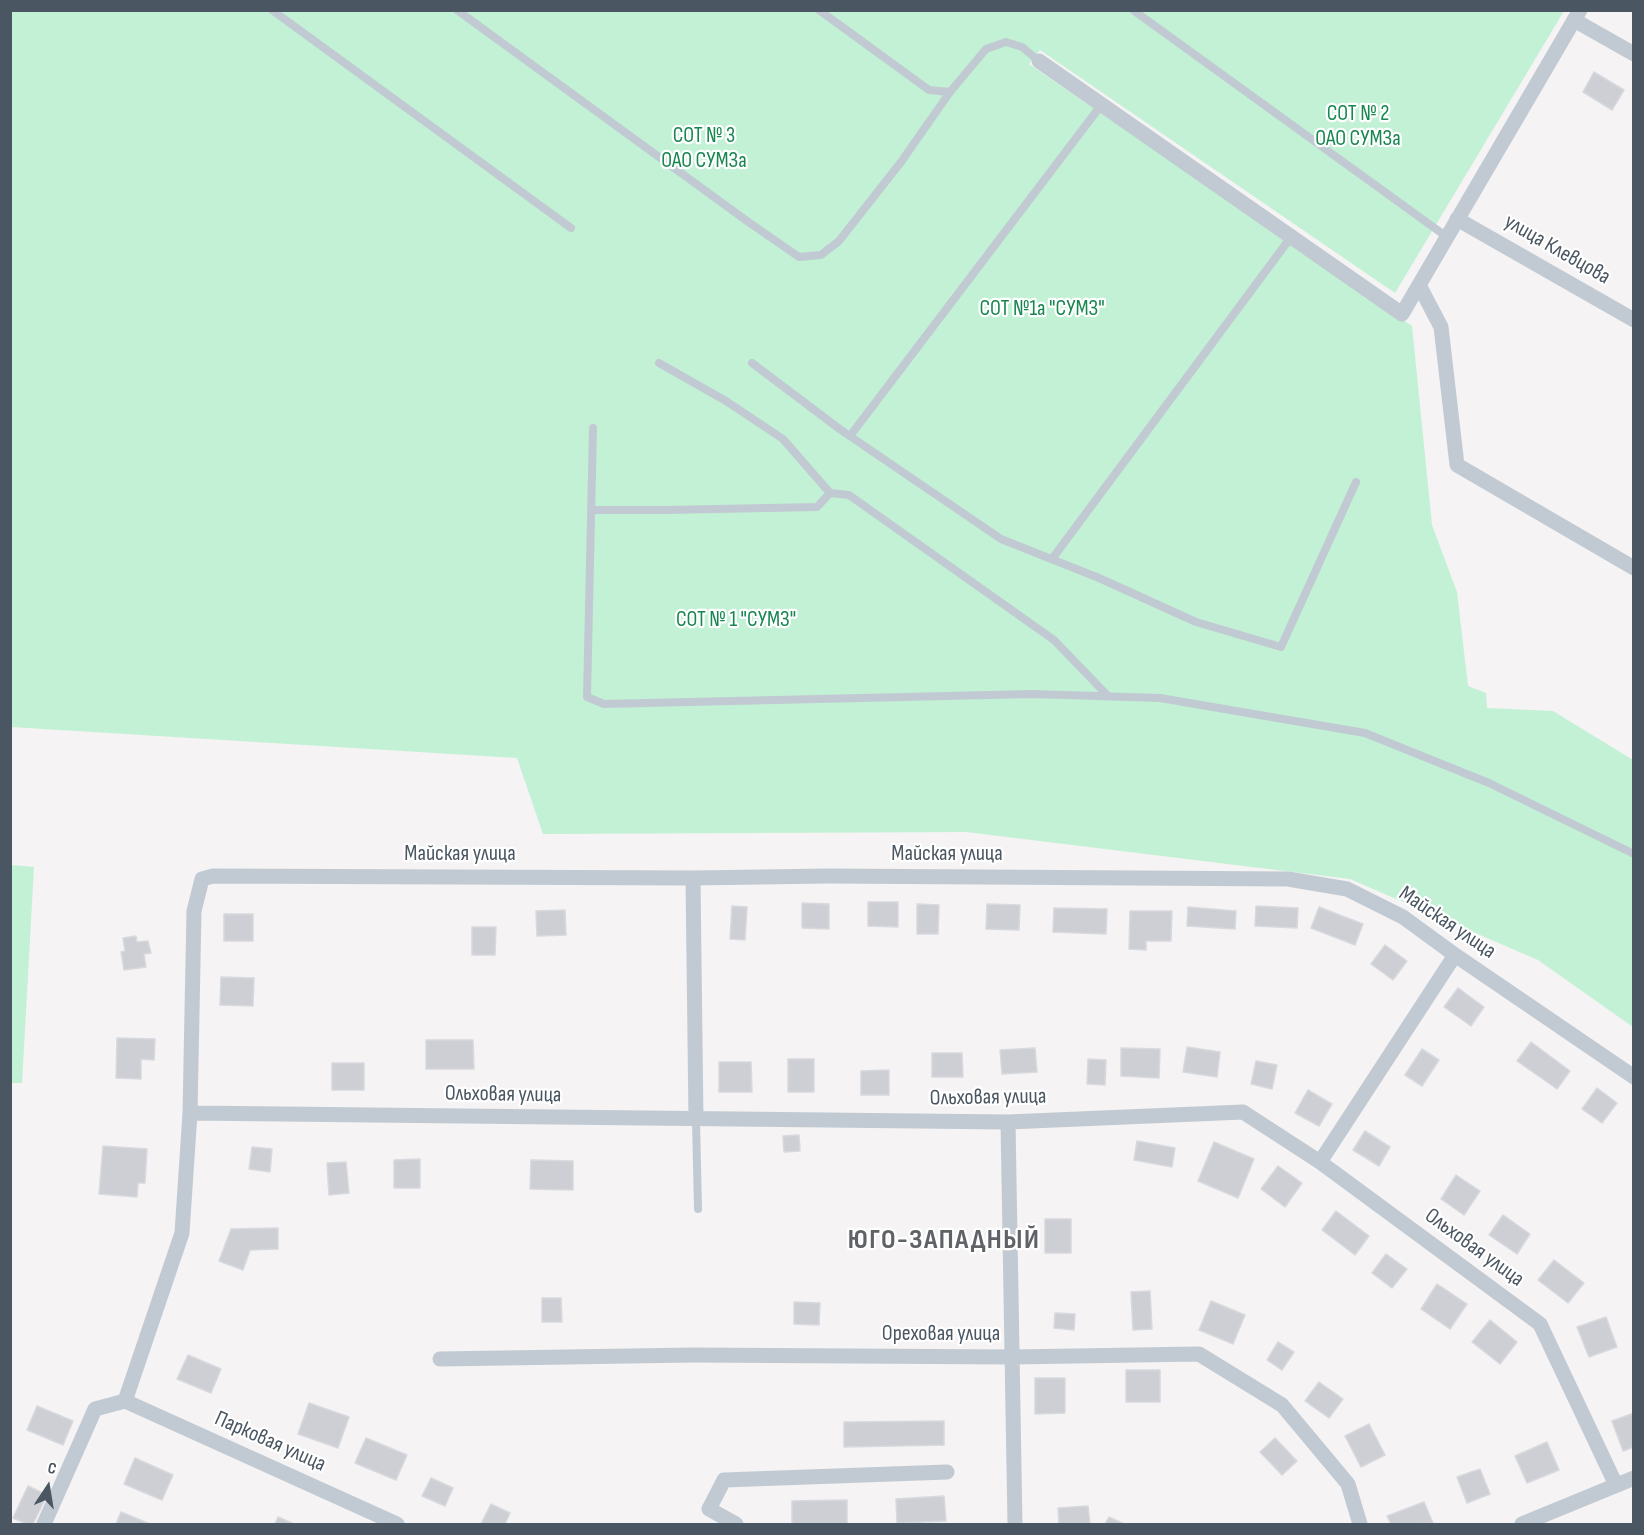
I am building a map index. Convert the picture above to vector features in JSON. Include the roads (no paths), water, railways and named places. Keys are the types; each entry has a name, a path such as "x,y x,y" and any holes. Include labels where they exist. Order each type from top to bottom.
{"street":[{"path":"1038,61 1402,314 1577,15 1634,54"},
{"name":"улица Клевцова","path":"1458,219 1634,320"},
{"path":"1419,285 1441,327 1457,465 1634,568"},
{"name":"Майская улица","path":"190,1113 194,911 202,879 213,876 1288,879 1347,889 1403,917 1634,1077"},
{"path":"693,878 696,1120"},
{"path":"1320,1162 1455,955"},
{"name":"Ольховая улица","path":"190,1113 1008,1122 1244,1112 1320,1162 1540,1324 1616,1485"},
{"path":"44,1524 95,1409 125,1401 182,1233 190,1113"},
{"path":"1008,1122 1015,1524"},
{"name":"Ореховая улица","path":"440,1359 693,1355 1199,1354 1282,1405 1348,1484 1360,1524"},
{"name":"Парковая улица","path":"125,1401 397,1524"},
{"path":"736,1524 709,1509 724,1480 947,1472"},
{"path":"1521,1524 1634,1478"}],"lane":[{"path":"272,10 571,228"},
{"path":"458,10 799,257 821,255 839,241 901,162 950,92 986,49 1006,42 1022,46 1038,61"},
{"path":"819,10 929,90 950,92"},
{"path":"1133,10 1447,237"},
{"path":"850,436 1102,104"},
{"path":"1052,559 1291,237"},
{"path":"659,363 726,401 783,440 830,493 849,495 1054,640 1108,696"},
{"path":"752,363 850,436 1001,539 1196,622 1281,647 1356,482"},
{"path":"593,428 587,697 604,704 1032,694 1160,698 1365,733 1489,783 1634,854"},
{"path":"591,510 817,507 830,493"},
{"path":"696,1120 698,1209"}],"district":[{"name":"ЮГО-ЗАПАДНЫЙ","path":"944,1241"}],"park label":[{"name":"СОТ № 2 ОАО СУМЗа","path":"1358,126"},
{"name":"СОТ № 3 ОАО СУМЗа","path":"704,148"},
{"name":"СОТ №1а \"СУМЗ\"","path":"1042,309"},
{"name":"СОТ № 1 \"СУМЗ\"","path":"736,620"}]}
